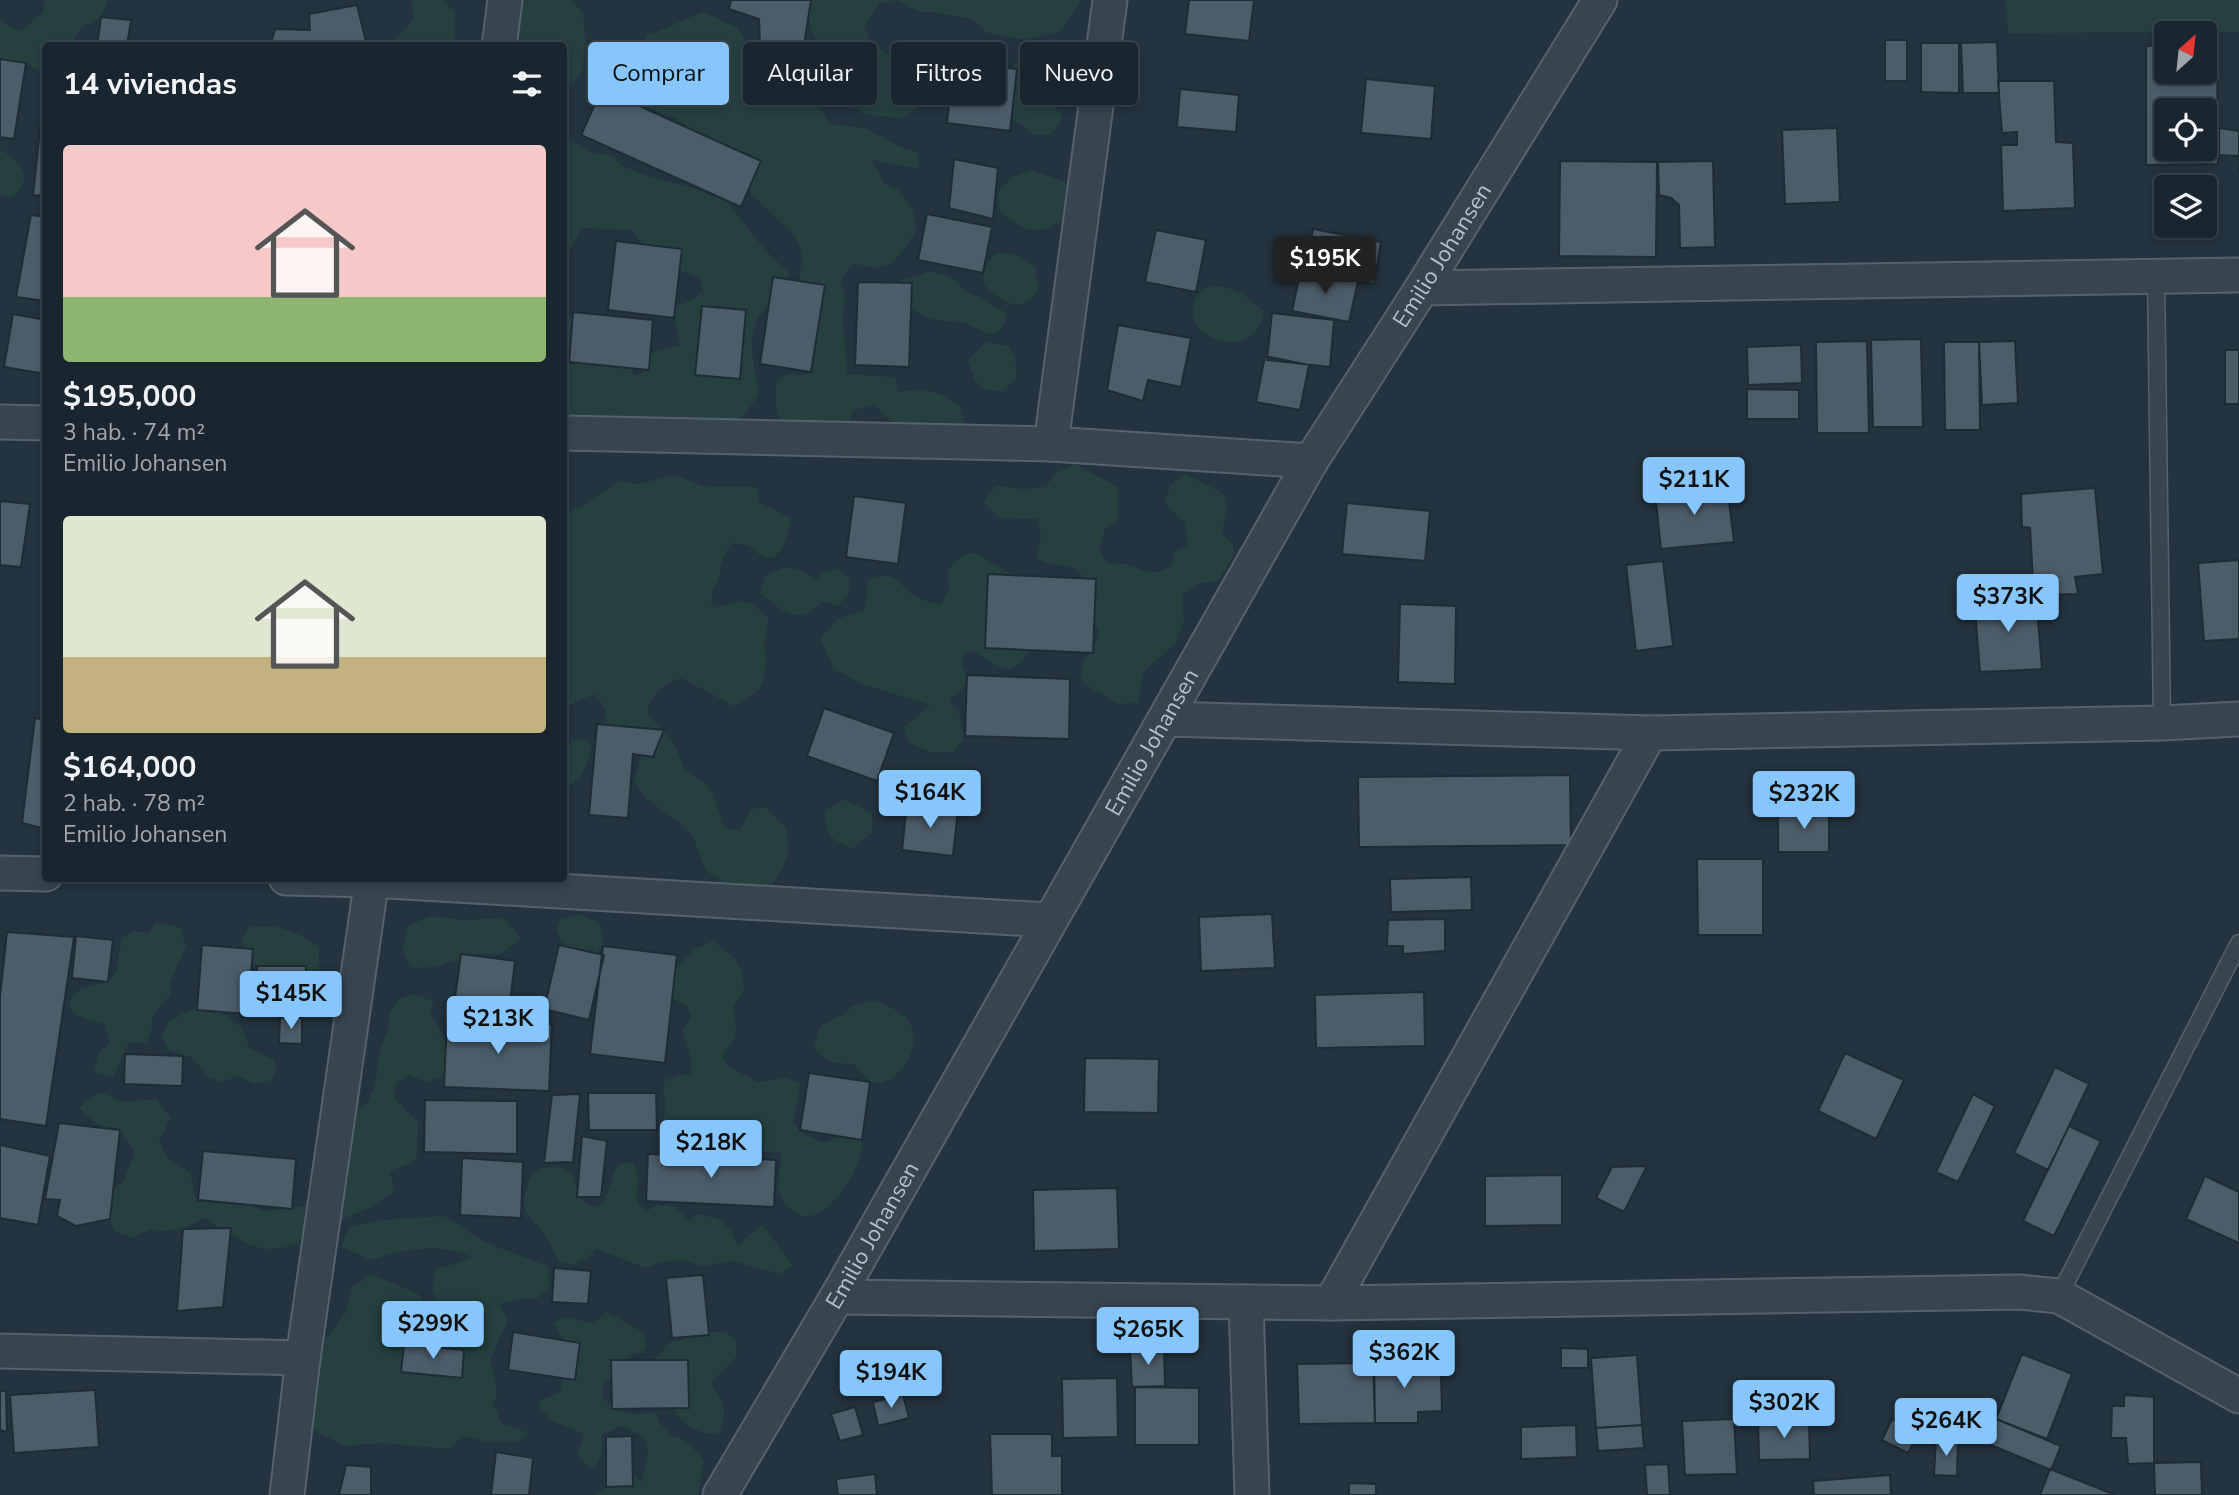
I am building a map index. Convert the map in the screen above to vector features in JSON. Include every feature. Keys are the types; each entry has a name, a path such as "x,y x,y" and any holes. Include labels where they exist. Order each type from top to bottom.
{"street":[{"path":"500,42 505,0"},
{"path":"1051,444 1110,0"},
{"name":"Emilio Johansen","path":"720,1495 837,1297 1311,461 1422,288 1600,0"},
{"path":"1422,288 2239,275"},
{"path":"0,422 42,423"},
{"path":"567,433 1051,444 1311,461"},
{"path":"1166,719 1650,733 2162,723 2239,719"},
{"path":"1331,1303 1650,733"},
{"path":"0,873 42,874"},
{"path":"287,1495 303,1358 371,882"},
{"path":"421,882 1049,920"},
{"path":"837,1297 1331,1303 2018,1292 2059,1296 2239,1396"},
{"path":"1246,1302 1252,1495"},
{"path":"0,1351 303,1358"}],"lane":[{"path":"2156,277 2162,723"},
{"path":"2059,1296 2239,943"}],"green space":[{"path":"45,0 108,0 101,17 81,28 73,42 42,42 40,72 29,65 0,58 0,21 19,31 43,13"},
{"path":"412,0 442,0 455,12 454,42 387,42 398,37 413,20"},
{"path":"504,0 571,0 583,13 586,43 582,74 567,85 567,42 491,42"},
{"path":"808,0 897,0 880,3 865,25 872,42 819,42 811,29"},
{"path":"897,0 1081,0 1061,31 1026,40 986,32 973,19 920,12"},
{"path":"2005,0 2239,0 2239,32 2217,32 2217,21 2154,21 2154,32 2008,33"},
{"path":"704,12 737,28 746,42 743,42 743,105 819,105 830,124 864,128 905,149 918,152 919,169 872,160 884,183 897,189 914,210 916,232 891,263 876,268 854,263 840,280 845,297 843,318 847,374 895,377 898,392 924,390 943,396 960,406 968,436 901,431 874,404 853,411 846,434 793,441 778,412 777,380 787,375 811,372 816,349 813,323 799,273 803,259 800,247 795,236 752,194 749,185 677,119 642,105 729,105 729,42 645,42 647,35"},
{"path":"877,46 891,56 891,105 921,105 903,118 867,115 848,105 877,105"},
{"path":"1020,57 1020,105 1054,105 1063,118 1051,135 1034,135 1013,119 1006,95 1012,68"},
{"path":"567,139 590,152 613,156 623,166 644,175 696,189 727,202 766,251 789,273 782,295 764,311 755,325 752,345 759,394 744,416 729,423 699,429 665,418 646,420 608,416 567,416 567,314 586,319 626,360 635,376 642,373 646,354 680,345 674,318 676,306 692,300 703,291 701,279 685,272 670,270 656,260 631,230 582,228 567,255"},
{"path":"2,150 24,171 23,183 12,198 0,195"},
{"path":"1031,170 1068,183 1064,218 1049,229 1028,230 1008,219 998,208 998,193 1010,178"},
{"path":"995,253 1015,254 1036,267 1039,289 1031,300 1016,306 990,292 985,286 984,273"},
{"path":"929,271 950,277 965,290 1003,311 1007,317 1003,327 993,335 959,321 930,318 911,308 896,293 901,279"},
{"path":"1213,286 1235,290 1264,311 1260,325 1251,336 1228,342 1205,334 1197,325 1193,315 1195,300 1203,289"},
{"path":"986,342 1009,346 1015,357 1017,378 1003,391 978,385 967,361"},
{"path":"1075,464 1118,487 1118,521 1105,529 1099,550 1107,563 1125,564 1153,572 1171,566 1175,552 1187,545 1185,522 1178,518 1164,500 1171,484 1185,474 1219,491 1226,498 1226,517 1221,532 1233,545 1233,557 1218,581 1200,583 1184,593 1184,620 1176,642 1143,673 1138,703 1119,704 1082,683 1084,661 1100,631 1089,614 1089,585 1077,569 1044,562 1036,557 1041,537 1038,519 999,518 983,502 996,486 1024,489 1046,487 1054,474"},
{"path":"674,475 703,486 757,487 759,502 791,518 784,543 773,557 764,557 748,546 731,543 720,565 721,573 713,589 713,608 744,602 755,606 769,619 764,645 764,678 758,691 734,706 681,678 660,690 647,712 674,743 685,769 707,785 713,793 725,829 740,830 751,809 766,807 787,828 788,854 782,869 773,884 760,892 752,892 722,881 706,871 692,835 679,822 645,798 634,782 643,738 606,730 603,722 607,714 596,694 567,707 567,514 618,481 639,484"},
{"path":"976,553 1011,574 1030,647 1024,659 1010,669 991,662 974,650 964,655 962,666 967,675 964,686 949,701 959,712 964,740 953,752 932,753 909,743 904,727 930,705 862,684 834,669 820,638 837,619 864,610 867,580 877,577 891,577 918,598 941,605 949,590 947,571 964,554"},
{"path":"785,567 803,571 816,580 822,573 839,568 850,580 849,593 838,606 821,601 814,610 806,614 790,614 760,593 765,576"},
{"path":"581,738 592,747 579,777 567,788 567,747 572,741"},
{"path":"844,799 872,813 872,832 853,849 829,834 824,818 826,811"},
{"path":"581,914 599,923 604,944 595,954 571,949 556,930 560,919"},
{"path":"431,916 461,920 504,918 521,938 502,954 476,954 452,963 453,959 438,966 410,967 402,950 409,925"},
{"path":"155,923 180,927 186,946 170,983 170,995 152,1017 152,1029 146,1043 129,1042 113,1077 94,1073 98,1054 110,1042 104,1024 89,1020 72,1010 69,1006 73,995 82,988 108,982 116,972 122,938 135,931 149,933"},
{"path":"273,926 298,934 319,948 319,969 311,977 278,966 257,966 242,953 242,938 250,927"},
{"path":"713,941 737,961 742,972 744,991 733,1007 736,1028 734,1038 722,1056 730,1067 758,1082 786,1078 801,1084 793,1122 805,1135 825,1143 839,1136 862,1140 861,1152 848,1182 827,1207 815,1215 802,1216 782,1199 778,1186 781,1153 766,1152 736,1138 703,1145 686,1153 657,1136 666,1111 663,1086 666,1080 690,1075 691,1069 683,1029 692,1018 686,1005 672,998 676,968 694,949"},
{"path":"412,994 433,1001 431,1015 449,1050 442,1077 426,1082 408,1075 397,1082 394,1097 418,1123 417,1157 413,1162 388,1172 393,1180 394,1192 370,1208 337,1221 349,1122 368,1101 375,1086 380,1049 387,1033 390,1012 398,1000"},
{"path":"876,1000 905,1017 913,1033 908,1060 896,1075 880,1083 870,1082 855,1065 832,1062 814,1049 819,1027 846,1013 852,1006"},
{"path":"192,1009 221,1013 241,1026 250,1048 273,1060 277,1068 271,1080 255,1084 238,1076 222,1082 207,1077 193,1058 169,1050 161,1037 169,1021"},
{"path":"101,1092 123,1102 156,1099 171,1118 159,1140 169,1160 190,1172 195,1197 209,1202 237,1201 264,1211 307,1206 314,1223 308,1233 296,1243 274,1249 243,1241 204,1218 183,1229 150,1229 133,1238 116,1232 102,1207 109,1193 123,1182 135,1153 120,1130 102,1127 79,1107"},
{"path":"633,1162 638,1177 637,1199 645,1212 657,1205 675,1206 689,1221 698,1214 713,1217 727,1226 738,1245 762,1224 793,1266 779,1274 733,1261 702,1266 683,1260 661,1262 645,1268 596,1249 590,1256 573,1265 559,1261 546,1236 525,1211 524,1196 530,1178 541,1168 559,1166 572,1173 581,1198 593,1207 604,1203 619,1164"},
{"path":"444,1216 485,1242 548,1266 549,1289 536,1299 521,1298 499,1304 508,1321 490,1359 497,1398 492,1401 502,1424 529,1433 519,1442 487,1442 463,1436 449,1449 382,1443 344,1446 316,1431 311,1424 313,1352 346,1312 352,1287 372,1274 420,1295 433,1323 439,1304 433,1287 436,1269 472,1257 434,1248 396,1253 371,1260 341,1247 350,1226 381,1220"},
{"path":"607,1312 643,1332 647,1347 641,1353 632,1354 614,1377 603,1384 603,1398 615,1408 627,1413 656,1412 658,1420 671,1436 690,1445 704,1462 698,1495 594,1495 606,1487 632,1486 618,1461 642,1482 648,1449 644,1437 621,1426 602,1435 601,1454 591,1469 577,1453 583,1439 581,1433 551,1419 537,1402 561,1392 565,1349 553,1322 570,1317 593,1324"},
{"path":"725,1331 737,1343 736,1357 713,1381 712,1386 724,1409 718,1434 704,1433 688,1424 673,1410 676,1401 648,1364 659,1356 667,1343 704,1333"}],"building":[{"path":"731,0 811,0 805,42 760,42 759,19 729,9"},
{"path":"1189,0 1254,0 1249,41 1185,34"},
{"path":"357,5 366,42 271,42 275,29 310,30 309,14"},
{"path":"101,17 131,20 128,42 98,42"},
{"path":"1885,40 1907,40 1907,81 1885,81"},
{"path":"1997,42 1999,93 1963,93 1961,43"},
{"path":"1921,43 1959,43 1959,93 1921,92"},
{"path":"2217,45 2218,164 2146,165 2146,46 2154,46 2154,84 2217,84"},
{"path":"0,59 26,63 14,139 0,137"},
{"path":"1006,68 1017,69 1010,131 947,123 949,105 1006,105"},
{"path":"1366,79 1435,86 1431,139 1361,133"},
{"path":"1998,81 2054,81 2056,142 2073,143 2075,208 2003,211 2001,145 2017,145 2017,132 2002,133"},
{"path":"1180,89 1239,95 1236,132 1177,127"},
{"path":"595,105 637,105 761,161 741,207 581,135"},
{"path":"42,112 42,196 33,195"},
{"path":"1837,128 1840,202 1785,204 1782,130"},
{"path":"2219,128 2239,131 2239,156 2219,155"},
{"path":"954,159 998,168 993,219 949,208"},
{"path":"1560,161 1657,162 1656,257 1559,256"},
{"path":"1713,161 1715,247 1680,248 1679,205 1671,198 1659,195 1658,162"},
{"path":"927,214 992,227 983,273 918,260"},
{"path":"31,215 42,216 42,300 16,297"},
{"path":"1313,229 1381,242 1374,284 1305,271"},
{"path":"1156,230 1206,240 1196,292 1145,282"},
{"path":"616,241 682,249 674,318 608,310"},
{"path":"1301,269 1358,281 1349,322 1292,311"},
{"path":"773,277 825,285 811,372 760,364"},
{"path":"858,282 912,283 909,367 855,365"},
{"path":"702,306 746,310 740,379 695,375"},
{"path":"573,312 653,320 649,370 569,362"},
{"path":"1272,313 1334,320 1330,367 1267,360"},
{"path":"13,314 42,319 42,373 4,367"},
{"path":"1118,325 1191,338 1181,387 1148,380 1143,401 1107,390"},
{"path":"1921,339 1923,427 1873,427 1871,340"},
{"path":"1867,341 1869,433 1817,433 1816,342"},
{"path":"2015,341 2018,403 1982,405 1979,342"},
{"path":"1944,342 1979,342 1980,430 1945,430"},
{"path":"1801,345 1802,383 1748,385 1747,347"},
{"path":"2225,350 2239,350 2239,404 2225,404"},
{"path":"1265,356 1309,365 1300,410 1256,402"},
{"path":"1747,389 1799,390 1799,419 1747,419"},
{"path":"1727,485 1734,542 1661,549 1655,493"},
{"path":"2095,488 2103,574 2075,577 2078,594 2042,595 2041,579 2033,580 2030,528 2022,527 2021,494"},
{"path":"854,496 906,503 898,564 846,557"},
{"path":"0,501 30,504 21,567 0,565"},
{"path":"1347,503 1430,511 1425,561 1342,554"},
{"path":"2239,560 2239,639 2204,641 2198,563"},
{"path":"1663,561 1673,646 1636,651 1626,565"},
{"path":"988,574 1096,579 1093,653 985,648"},
{"path":"2020,587 2021,607 2037,607 2042,669 1980,672 1975,611 1994,610 1992,589"},
{"path":"1400,604 1456,606 1455,684 1398,682"},
{"path":"967,675 1070,679 1069,739 965,736"},
{"path":"824,708 894,733 877,781 807,756"},
{"path":"35,718 42,719 42,828 22,823"},
{"path":"597,724 664,730 653,757 633,754 628,818 589,815"},
{"path":"1570,775 1571,845 1359,847 1358,777"},
{"path":"907,803 958,809 953,856 902,850"},
{"path":"1778,810 1829,810 1829,852 1778,852"},
{"path":"1697,859 1763,859 1763,935 1698,935"},
{"path":"1471,877 1472,910 1391,912 1390,879"},
{"path":"1272,914 1275,968 1201,971 1199,917"},
{"path":"1445,919 1445,951 1403,954 1403,946 1387,946 1388,920"},
{"path":"7,932 74,937 46,1126 0,1119 0,996"},
{"path":"76,936 113,940 108,982 72,978"},
{"path":"202,945 253,949 248,1014 197,1010"},
{"path":"559,945 604,955 589,1020 544,1009"},
{"path":"603,946 677,955 665,1063 590,1054"},
{"path":"461,954 515,961 508,1019 453,1012"},
{"path":"257,966 306,966 305,1016 259,1015"},
{"path":"1424,992 1425,1046 1316,1048 1315,995"},
{"path":"280,1017 302,1018 302,1044 279,1043"},
{"path":"447,1020 552,1024 549,1091 444,1087"},
{"path":"1845,1053 1904,1080 1876,1139 1818,1111"},
{"path":"125,1054 183,1056 182,1086 124,1084"},
{"path":"1085,1058 1159,1059 1158,1113 1084,1112"},
{"path":"2055,1067 2089,1084 2048,1170 2014,1153"},
{"path":"809,1073 870,1082 862,1140 800,1130"},
{"path":"588,1093 656,1093 657,1130 589,1130"},
{"path":"580,1094 573,1162 544,1163 552,1095"},
{"path":"1973,1094 1995,1106 1958,1182 1936,1172"},
{"path":"425,1100 517,1101 517,1154 424,1152"},
{"path":"59,1123 120,1130 110,1219 76,1226 57,1216 60,1200 45,1199"},
{"path":"2069,1126 2101,1141 2054,1236 2023,1221"},
{"path":"582,1136 607,1141 601,1197 577,1197"},
{"path":"0,1145 50,1156 38,1225 0,1218"},
{"path":"203,1151 296,1159 292,1209 198,1200"},
{"path":"648,1154 776,1160 774,1207 646,1201"},
{"path":"462,1158 523,1162 521,1218 460,1215"},
{"path":"1647,1166 1624,1212 1596,1198 1612,1167"},
{"path":"1562,1175 1562,1225 1485,1226 1485,1176"},
{"path":"2205,1176 2239,1192 2239,1243 2186,1219"},
{"path":"1117,1188 1119,1249 1034,1251 1033,1190"},
{"path":"231,1228 223,1307 177,1311 183,1229"},
{"path":"554,1268 591,1271 588,1304 552,1302"},
{"path":"703,1275 709,1335 672,1338 666,1278"},
{"path":"513,1332 580,1343 575,1380 508,1370"},
{"path":"404,1344 464,1350 462,1378 401,1372"},
{"path":"1164,1346 1165,1386 1132,1387 1130,1348"},
{"path":"1561,1348 1588,1349 1588,1368 1561,1368"},
{"path":"2022,1354 2072,1374 2047,1439 1996,1419"},
{"path":"1637,1355 1642,1425 1596,1428 1591,1358"},
{"path":"1374,1356 1418,1356 1418,1374 1441,1372 1442,1411 1418,1412 1418,1423 1375,1423"},
{"path":"611,1360 688,1360 689,1408 612,1409"},
{"path":"1373,1363 1375,1423 1299,1424 1297,1364"},
{"path":"1117,1378 1118,1437 1063,1438 1062,1379"},
{"path":"1135,1387 1199,1388 1199,1445 1135,1445"},
{"path":"95,1390 99,1447 14,1453 10,1395"},
{"path":"0,1391 6,1391 7,1432 0,1430"},
{"path":"903,1395 909,1418 878,1426 873,1402"},
{"path":"2124,1395 2154,1397 2154,1463 2128,1464 2126,1438 2111,1438 2112,1406 2124,1406"},
{"path":"855,1407 863,1435 840,1441 831,1414"},
{"path":"1734,1419 1737,1474 1685,1475 1682,1421"},
{"path":"1892,1419 1919,1433 1908,1453 1882,1440"},
{"path":"1996,1419 2061,1446 2051,1470 1986,1443"},
{"path":"1758,1421 1809,1421 1810,1459 1759,1460"},
{"path":"1576,1425 1577,1457 1521,1459 1521,1427"},
{"path":"1642,1425 1644,1448 1598,1451 1596,1428"},
{"path":"990,1434 1052,1434 1052,1456 1062,1456 1062,1495 992,1495"},
{"path":"632,1436 633,1486 606,1487 606,1437"},
{"path":"1936,1439 1958,1440 1957,1476 1934,1475"},
{"path":"496,1452 533,1458 529,1495 491,1495"},
{"path":"2201,1462 2202,1495 2155,1495 2154,1463"},
{"path":"1668,1464 1670,1495 1647,1495 1645,1465"},
{"path":"346,1465 371,1467 371,1495 339,1495"},
{"path":"2050,1469 2113,1494 2040,1495"},
{"path":"875,1474 877,1495 838,1495 836,1479"},
{"path":"1890,1475 1891,1495 1814,1495 1813,1481"},
{"path":"1349,1483 1376,1484 1376,1495 1349,1495"}]}
